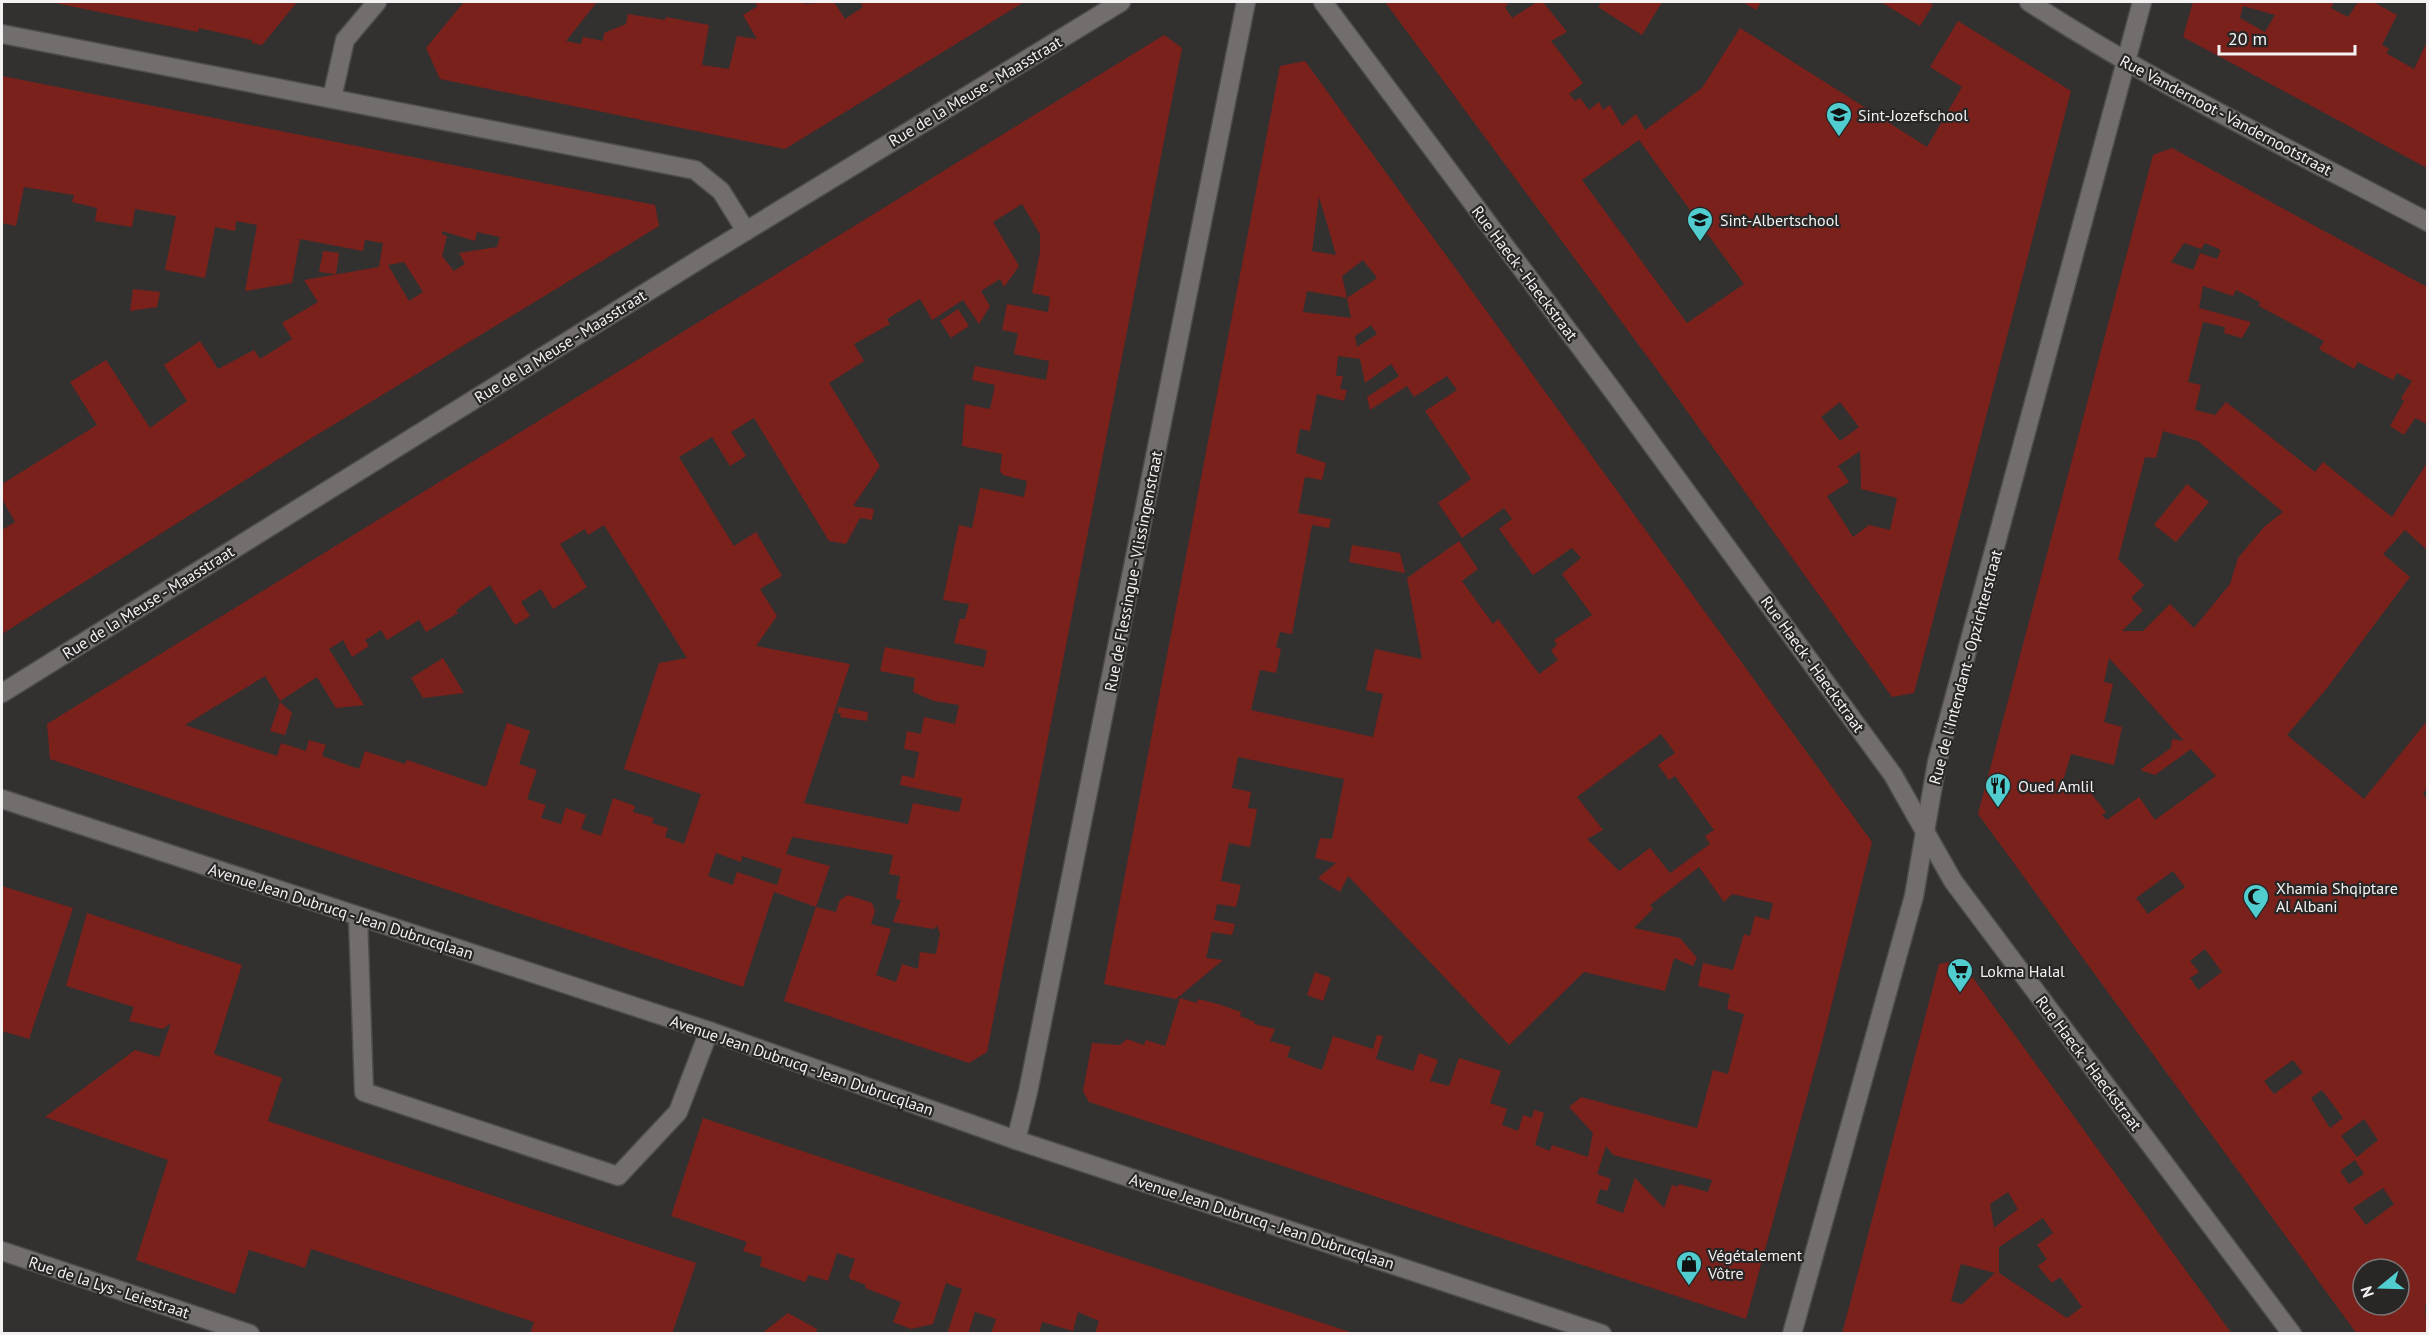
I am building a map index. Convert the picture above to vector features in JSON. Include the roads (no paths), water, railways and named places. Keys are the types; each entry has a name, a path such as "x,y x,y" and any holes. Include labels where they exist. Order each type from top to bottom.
{"street":[{"path":"332,98 345,40 377,2"},
{"name":"Rue de la Meuse - Maasstraat","path":"2,693 746,231 1121,2"},
{"name":"Rue de Flessingue - Vlissingenstraat","path":"1016,1140 1029,1092 1246,2"},
{"name":"Rue Haeck - Haeckstraat","path":"1323,2 1606,381 1893,775 1953,881 2292,1334"},
{"name":"Rue Vandernoot - Vandernootstraat","path":"2029,2 2127,62 2427,222"},
{"name":"Rue de l'Intendant - Opzichterstraat","path":"1792,1334 1914,896 1937,762 2142,2"},
{"path":"2,34 695,170 721,191 746,231"},
{"name":"Avenue Jean Dubrucq - Jean Dubrucqlaan","path":"2,799 709,1031 1016,1140 1602,1334"},
{"path":"358,917 364,1092 618,1176 678,1112 709,1031"},
{"name":"Rue de la Lys - Leiestraat","path":"2,1251 250,1334"}],"place":[{"name":"Sint-Jozefschool","path":"1839,138"},
{"name":"Sint-Albertschool","path":"1700,243"},
{"name":"Oued Amlil","path":"1998,809"},
{"name":"Xhamia Shqiptare Al Albani","path":"2256,920"},
{"name":"Lokma Halal","path":"1960,994"},
{"name":"Végétalement Vôtre","path":"1689,1287"}]}
